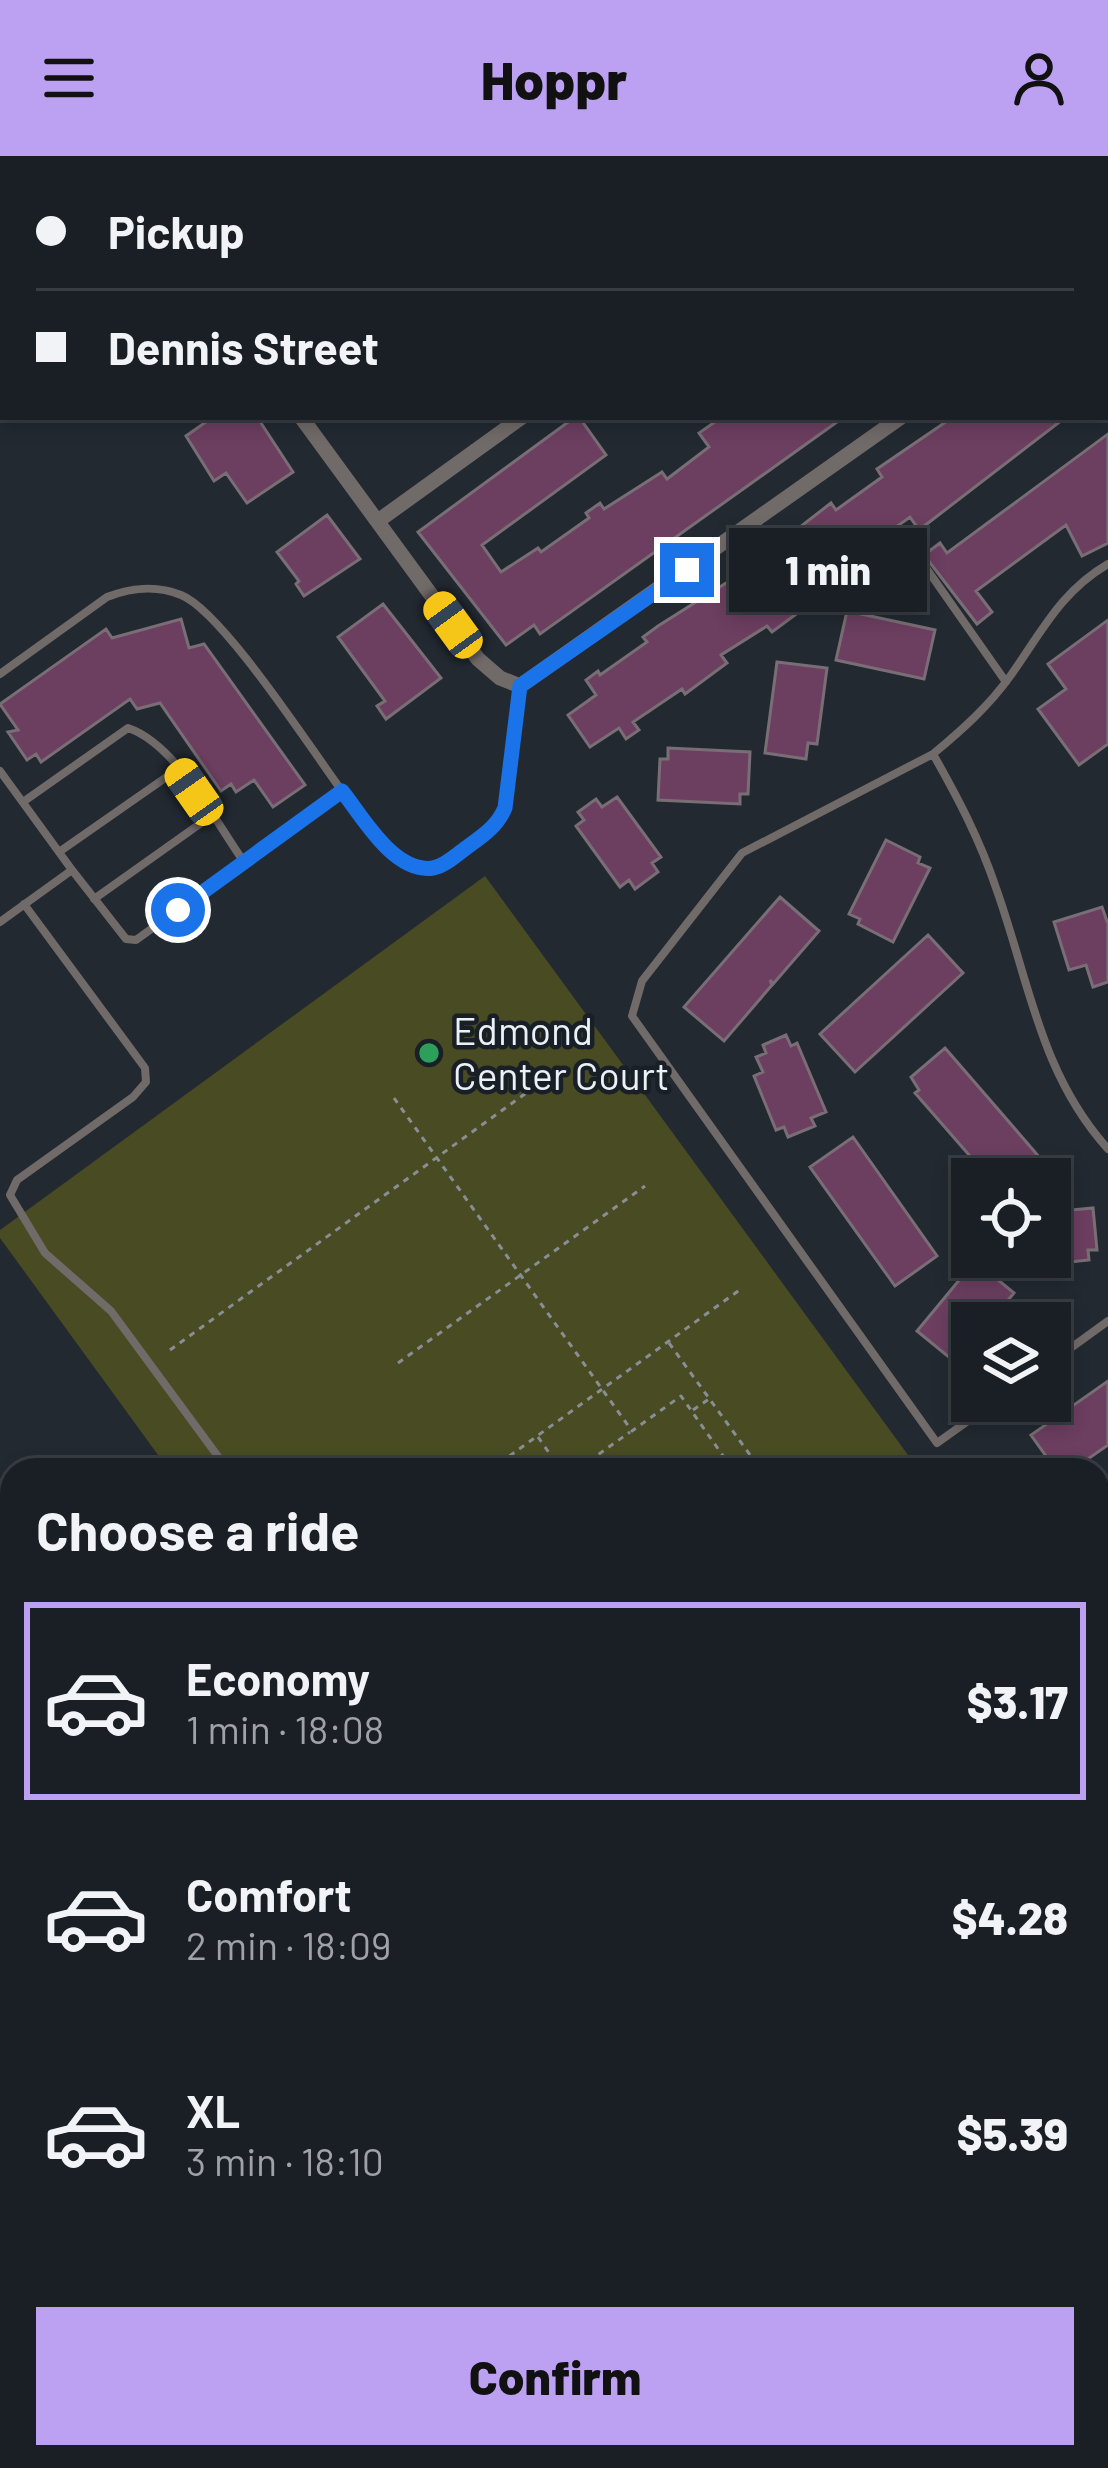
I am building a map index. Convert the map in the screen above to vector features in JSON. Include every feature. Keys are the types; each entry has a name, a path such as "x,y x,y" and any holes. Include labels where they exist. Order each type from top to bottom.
{"street":[{"path":"303,420 478,659 500,678 520,686 897,420"},
{"path":"378,521 518,420"}],"lane":[{"path":"967,1422 937,1444 632,1016 642,981 742,853 933,754 971,723 1006,682 1055,607 1108,564"},
{"path":"924,565 1006,682"},
{"path":"0,674 107,597 125,590 178,593 201,606 230,640 395,856 414,866 433,868 497,825 505,808 520,686"},
{"path":"23,802 128,728 155,742 244,862"},
{"path":"933,754 982,848 1051,1064 1089,1128 1108,1149"},
{"path":"59,852 178,769"},
{"path":"0,771 126,939 136,940 342,791"},
{"path":"94,898 211,816"},
{"path":"0,922 72,870"},
{"path":"25,904 146,1068 146,1082 133,1097 17,1180 10,1195 45,1253 111,1311 219,1458"},
{"path":"1071,1348 1108,1321"}],"path":[{"path":"170,1350 558,1070"},
{"path":"394,1098 632,1431"},
{"path":"398,1363 645,1186"},
{"path":"507,1458 741,1289"},
{"path":"668,1342 750,1458"},
{"path":"594,1458 681,1396 725,1458"},
{"path":"692,1411 709,1399"},
{"path":"537,1436 553,1458"}],"green space":[{"name":"Edmond Center Court","path":"485,876 910,1458 160,1458 0,1238 0,1230"}],"building":[{"path":"209,420 259,420 293,472 247,503 226,473 214,481 186,436"},
{"path":"571,420 581,420 606,455 482,545 501,572 538,548 541,552 589,518 586,513 600,503 604,509 662,472 667,479 709,447 699,433 718,420 840,420 540,634 534,625 506,645 418,532"},
{"path":"949,420 1062,420 919,530 910,517 865,549 872,558 772,632 767,626 721,655 727,663 685,694 682,689 633,722 639,730 626,739 619,728 590,747 568,715 596,695 586,680 647,642 643,637 734,578 831,503 836,510 882,477 877,469"},
{"path":"1108,434 1108,543 1082,556 1066,525 976,591 992,612 977,624 924,555 940,543 947,553"},
{"path":"327,515 360,559 304,596 277,552"},
{"path":"383,604 441,678 386,719 377,706 385,701 338,637"},
{"path":"847,611 935,630 924,679 836,660"},
{"path":"181,619 189,648 204,644 305,785 273,807 254,780 236,792 231,784 221,791 160,703 137,709 130,699 41,762 36,754 27,760 8,732 18,730 0,704 106,629 112,638"},
{"path":"1108,620 1108,744 1079,765 1038,709 1066,689 1048,664"},
{"path":"777,662 827,668 817,744 808,743 806,759 765,753"},
{"path":"668,748 750,752 748,794 740,794 740,804 658,800 660,759 668,759"},
{"path":"617,797 661,857 652,863 658,872 635,889 629,880 620,887 576,826 584,820 578,812 596,799 602,807"},
{"path":"886,840 920,857 918,863 930,868 893,942 858,924 860,919 849,914"},
{"path":"780,897 819,931 773,984 770,980 772,985 724,1041 684,1007"},
{"path":"1102,907 1108,924 1108,982 1093,987 1086,965 1069,970 1054,922"},
{"path":"928,935 963,973 855,1072 820,1034"},
{"path":"786,1035 791,1046 797,1043 826,1112 811,1118 815,1126 788,1137 784,1127 776,1130 754,1076 763,1072 756,1057 766,1053 763,1045"},
{"path":"945,1048 1040,1158 972,1158 915,1093 919,1090 911,1077"},
{"path":"853,1137 937,1256 895,1286 810,1167"},
{"path":"1093,1208 1097,1250 1088,1250 1089,1260 1071,1262 1071,1210"},
{"path":"961,1278 996,1278 1014,1293 1006,1302 951,1302 951,1359 917,1331"},
{"path":"1108,1381 1108,1445 1089,1458 1047,1458 1031,1435 1050,1422 1071,1422 1071,1407"}],"place":[{"name":"Edmond Center Court","path":"429,1053"}],"route":[{"path":"178,910 342,791 395,856 414,866 433,868 452,859 497,825 505,808 520,686 687,570"}]}
